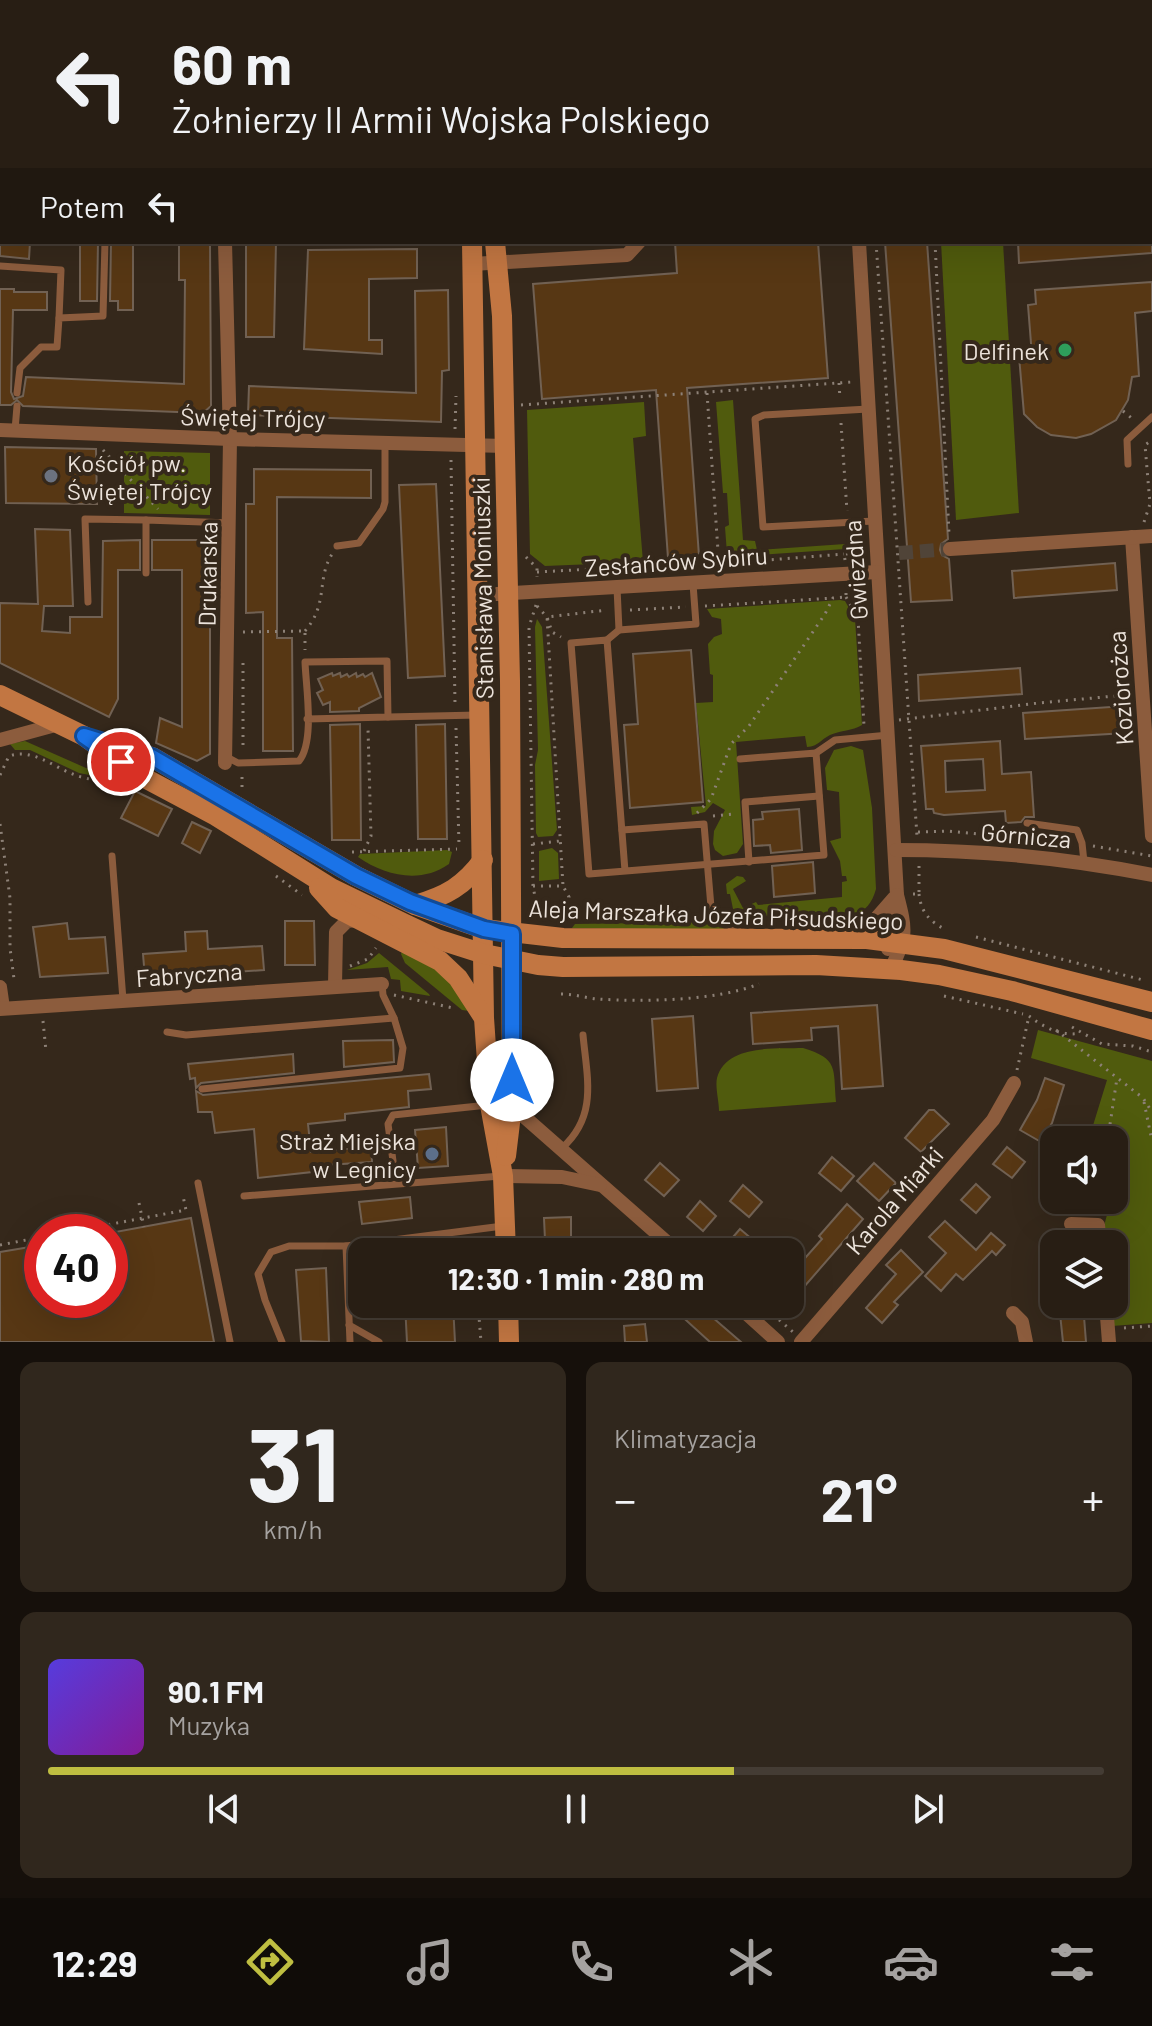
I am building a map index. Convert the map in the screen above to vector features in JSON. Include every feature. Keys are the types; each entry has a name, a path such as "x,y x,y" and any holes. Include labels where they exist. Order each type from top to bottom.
{"street":[{"name":"Drukarska","path":"225,244 230,523 225,760"},
{"name":"Stanisława Moniuszki","path":"472,244 484,1018 490,1105 503,1176"},
{"path":"472,264 496,252 627,255 637,244"},
{"name":"Gwiezdna","path":"859,244 897,895 903,919 896,942"},
{"name":"Stanisława Moniuszki","path":"496,252 505,446 512,934 512,1106 503,1176"},
{"name":"Świętej Trójcy","path":"8,430 505,446"},
{"path":"950,549 1152,536"},
{"name":"Koziorożca","path":"1132,537 1152,836"},
{"name":"Zesłańców Sybiru","path":"479,595 537,599 693,574 877,572"},
{"path":"0,695 84,736 139,775 216,816 304,871 337,908 440,961 458,978 484,1018"},
{"path":"0,740 59,724"},
{"name":"Aleja Marszałka Józefa Piłsudskiego","path":"84,736 152,757 356,876 415,905 484,929 563,938 847,938 896,942 954,951 1152,1002"},
{"name":"Górnicza","path":"896,850 1084,862 1152,875"},
{"path":"415,905 456,889 483,860"},
{"name":"Aleja Marszałka Józefa Piłsudskiego","path":"304,871 437,939 512,961 563,967 804,965 891,969 939,975 1012,991 1152,1030"},
{"path":"847,938 873,922 897,895"},
{"path":"335,986 336,932 347,921 358,920"},
{"path":"891,969 896,942"},
{"name":"Fabryczna","path":"1,1008 335,986 382,990"},
{"path":"1,1008 8,987"},
{"name":"Karola Miarki","path":"802,1341 993,1120 1014,1083"},
{"path":"512,1106 663,1238"},
{"path":"505,1238 503,1176 583,1179 605,1186"},
{"path":"1071,1224 1098,1225 1099,1230"},
{"path":"1013,1313 1022,1322 1026,1342"},
{"path":"508,1318 509,1342"},
{"path":"751,1318 778,1342"}],"lane":[{"path":"59,318 103,316 105,244"},
{"path":"0,266 61,270 57,347 41,347 20,368 17,393"},
{"path":"8,430 17,406"},
{"path":"868,409 764,415 755,419 763,527 874,521"},
{"path":"1128,464 1127,440 1152,417"},
{"path":"337,546 359,543 383,509 385,442"},
{"path":"88,602 85,519 230,523"},
{"path":"146,520 146,573"},
{"path":"693,574 696,624 619,630 607,640 571,643 589,874 824,855 816,753"},
{"path":"617,586 619,630"},
{"path":"607,640 625,871"},
{"path":"225,760 243,763 299,761 306,752 305,662 387,661 388,717"},
{"path":"307,719 480,715"},
{"path":"740,759 816,753 835,740 865,736 888,728"},
{"path":"749,862 745,802 819,796"},
{"path":"1027,823 1077,830 1084,862"},
{"path":"622,830 704,824 713,911 750,938"},
{"path":"112,856 123,1000"},
{"path":"202,1089 400,1068 403,1048 382,990"},
{"path":"167,1032 186,1035 394,1018"},
{"path":"562,1148 574,1137 589,1103 583,1035"},
{"path":"393,1161 388,1124 393,1115 490,1105"},
{"path":"244,1196 503,1176"},
{"path":"198,1183 230,1342"},
{"path":"282,1342 258,1274 271,1252 289,1246 346,1246 505,1225"},
{"path":"346,1246 350,1342"},
{"path":"349,1325 379,1342"}],"path":[{"path":"876,244 920,906 925,916 948,931"},
{"path":"935,244 950,549"},
{"path":"521,399 521,405 885,380"},
{"path":"839,383 850,554"},
{"path":"707,392 719,564"},
{"path":"344,852 458,847 451,445 455,400"},
{"path":"447,430 455,427"},
{"path":"1132,537 1146,518 1150,504 1145,445 1152,440"},
{"path":"112,444 98,444 169,521"},
{"path":"305,662 305,631 319,613 327,561 337,546"},
{"path":"693,574 719,564 876,552"},
{"path":"525,553 537,572 537,599 529,627 533,886 535,897 561,920 569,897 563,886 547,617"},
{"path":"844,554 846,597 858,618 865,736"},
{"path":"537,572 631,567 665,569"},
{"path":"693,825 693,819 711,799 731,744 749,726 833,598 846,597"},
{"path":"537,599 552,632 571,643"},
{"path":"243,632 305,631"},
{"path":"242,787 243,664"},
{"path":"888,728 909,719 1142,694"},
{"path":"364,851 371,836 368,718"},
{"path":"0,775 9,756 23,753 77,776 122,784"},
{"path":"704,824 711,816 745,813"},
{"path":"0,824 10,898 8,987"},
{"path":"917,832 948,831 1082,845 1152,856"},
{"path":"533,844 560,841"},
{"path":"275,876 307,899"},
{"path":"533,886 563,886"},
{"path":"897,895 919,894"},
{"path":"974,937 1152,982"},
{"path":"561,994 609,999 680,998 729,994 764,982"},
{"path":"382,990 453,1008"},
{"path":"935,994 1042,1019"},
{"path":"1029,1016 1056,1030 1152,1102"},
{"path":"1014,1083 1029,1016"},
{"path":"43,1021 46,1051"},
{"path":"1069,1026 1102,1044 1133,1046 1152,1052"},
{"path":"1056,1030 1076,1035 1096,1033"},
{"path":"1111,1037 1133,1046"},
{"path":"1110,1126 1117,1078"},
{"path":"1143,1098 1152,1112"},
{"path":"1143,1098 1152,1141"},
{"path":"128,1221 186,1210 183,1196"},
{"path":"139,1203 144,1227"},
{"path":"0,1245 24,1240"},
{"path":"479,1318 481,1342"},
{"path":"777,1318 802,1341"},
{"path":"1108,1336 1152,1326"}],"green space":[{"path":"941,244 1003,244 1019,513 956,520"},
{"path":"733,400 743,540 755,541 757,550 845,544 845,549 742,556 741,553 727,554 727,493 723,493 716,402"},
{"path":"644,402 646,436 633,438 643,562 545,566 530,554 527,410"},
{"path":"124,451 210,453 210,515 124,513"},
{"path":"845,601 855,619 862,725 830,735 807,747 805,736 736,742 743,844 737,853 723,856 713,844 714,831 725,810 713,803 705,812 692,815 691,807 706,806 696,703 713,702 708,644 722,634 721,619 712,617 707,609"},
{"path":"537,619 542,627 557,830 553,836 538,837 535,765 538,750"},
{"path":"25,741 86,768 132,783 79,773 30,750 15,750 10,744"},
{"path":"851,746 863,750 872,808 876,889 865,909 853,915 748,916 733,909 726,884 737,876 746,881 733,889 743,908 756,902 758,905 842,897 842,882 847,881 846,876 842,876 840,861 830,841 841,838 839,792 827,790 825,768 834,750"},
{"path":"552,848 558,853 559,879 539,881 539,851"},
{"path":"452,852 449,864 415,876 391,873 358,857 360,854"},
{"path":"713,922 726,930 572,928 575,924"},
{"path":"403,949 441,974 469,1011 462,1010 405,963 401,954"},
{"path":"379,953 430,996 401,991 400,980 391,979 388,967 347,970 367,963"},
{"path":"1038,1030 1152,1061 1152,1323 1112,1326 1111,1318 1128,1318 1128,1230 1104,1230 1104,1226 1107,1214 1128,1214 1128,1126 1093,1126 1107,1080 1031,1058"},
{"path":"803,1048 823,1056 832,1066 836,1102 719,1111 717,1078 730,1059 766,1049"}],"building":[{"path":"0,244 30,244 29,259 0,256"},
{"path":"80,244 98,244 97,301 80,301"},
{"path":"111,244 133,244 133,310 118,310 118,301 110,301"},
{"path":"179,244 210,244 211,406 203,413 23,406 17,400 11,405 0,405 0,289 47,292 47,310 13,310 11,392 14,399 23,396 26,377 184,384 185,280 179,280"},
{"path":"246,244 276,244 274,337 246,337"},
{"path":"675,244 818,244 828,378 687,388 699,556 668,558 656,390 542,399 533,284 677,273"},
{"path":"885,244 927,244 948,539 941,544 940,550 949,559 952,600 911,602"},
{"path":"1018,244 1152,244 1152,253 1019,263"},
{"path":"417,249 417,278 369,279 369,340 382,340 382,354 304,349 308,250"},
{"path":"1152,282 1152,311 1135,313 1139,376 1132,377 1128,400 1116,420 1091,434 1076,438 1051,435 1037,427 1024,414 1019,356 1032,356 1028,305 1036,304 1035,290"},
{"path":"448,290 449,370 442,371 441,422 248,415 249,386 416,393 415,291"},
{"name":"Kościół pw. Świętej Trójcy","path":"5,447 96,449 97,504 6,503"},
{"path":"254,469 371,470 371,498 277,497 277,638 292,638 293,751 263,751 263,612 246,613 246,504 254,504"},
{"path":"436,484 445,676 408,678 399,485"},
{"path":"35,529 70,530 73,606 44,606 42,631 70,633 70,617 102,617 103,541 140,540 140,570 118,570 118,699 109,717 0,663 0,603 38,604"},
{"path":"152,540 210,540 210,754 197,761 156,743 160,718 182,727 182,570 152,570"},
{"path":"1115,563 1117,590 1014,598 1012,571"},
{"path":"691,650 703,802 630,808 624,725 638,724 633,654"},
{"path":"1020,668 1022,694 919,701 918,675"},
{"path":"332,673 333,676 340,673 341,677 347,674 349,677 356,673 357,677 363,674 365,677 372,673 381,697 359,708 359,711 330,712 330,702 323,705 317,693 323,690 318,679"},
{"path":"1125,706 1126,733 1025,739 1023,713"},
{"path":"360,724 361,840 332,840 330,725"},
{"path":"445,724 447,839 418,839 416,725"},
{"path":"1000,741 1002,774 1031,772 1034,817 1006,823 1005,811 944,815 926,809 921,746","holes":["983,759 985,790 946,792 945,761"]},
{"path":"135,791 172,809 158,836 121,818"},
{"path":"799,809 802,850 771,853 770,845 754,846 753,820 763,819 762,812"},
{"path":"192,822 211,831 200,853 182,843"},
{"path":"813,862 815,893 774,897 772,866"},
{"path":"285,921 314,921 315,965 285,965"},
{"path":"67,923 69,939 105,937 108,973 40,977 33,927"},
{"path":"207,931 208,949 262,946 264,970 145,978 143,954 186,951 185,932"},
{"path":"877,1005 883,1086 842,1089 838,1026 811,1028 812,1040 753,1044 751,1013"},
{"path":"693,1016 698,1088 657,1091 652,1019"},
{"path":"393,1040 394,1062 344,1067 343,1041"},
{"path":"293,1054 294,1073 201,1083 196,1088 195,1078 190,1079 188,1064"},
{"path":"429,1074 431,1089 408,1091 409,1107 345,1114 345,1120 308,1124 311,1152 371,1147 372,1162 312,1166 312,1172 258,1178 254,1129 215,1133 212,1112 198,1112 196,1091 203,1095"},
{"path":"1045,1078 1064,1085 1050,1126 1040,1126 1040,1141 1020,1130"},
{"path":"929,1110 934,1110 949,1124 921,1152 905,1138"},
{"path":"446,1127 448,1166 418,1168 415,1130"},
{"path":"1007,1147 1025,1162 1012,1178 993,1164"},
{"path":"832,1157 854,1176 841,1191 819,1173"},
{"path":"660,1163 679,1180 664,1196 645,1180"},
{"path":"874,1163 896,1183 879,1201 857,1181"},
{"path":"976,1184 990,1197 976,1213 961,1200"},
{"path":"743,1185 762,1202 749,1217 730,1201"},
{"path":"410,1197 412,1218 362,1224 359,1202"},
{"path":"700,1201 716,1216 703,1231 687,1217"},
{"path":"847,1204 863,1219 804,1287 804,1259 822,1239 819,1236"},
{"path":"571,1217 571,1238 545,1238 544,1218"},
{"path":"191,1218 214,1342 0,1342 0,1252 24,1248 24,1318 128,1318 128,1230"},
{"path":"945,1221 976,1250 991,1233 1005,1245 996,1255 992,1251 963,1280 956,1274 941,1291 925,1276 946,1253 929,1237"},
{"path":"740,1229 751,1238 732,1238"},
{"path":"901,1250 923,1272 894,1302 898,1305 882,1323 866,1308 896,1274 886,1265"},
{"path":"326,1268 329,1342 301,1341 296,1270"},
{"path":"406,1318 454,1318 455,1342 407,1342"},
{"path":"684,1318 713,1318 741,1342 710,1342"},
{"path":"1060,1318 1084,1318 1086,1342 1063,1342"},
{"path":"645,1324 647,1342 625,1342 624,1326"}],"tunnel":[{"path":"899,553 950,549"}],"place":[{"name":"Delfinek","path":"1065,350"},
{"name":"Kościół pw. Świętej Trójcy","path":"51,476"},
{"name":"Straż Miejska w Legnicy","path":"432,1154"}],"route":[{"path":"121,762 84,736 152,757 356,876 410,902 484,929 512,934 512,1080"}]}
